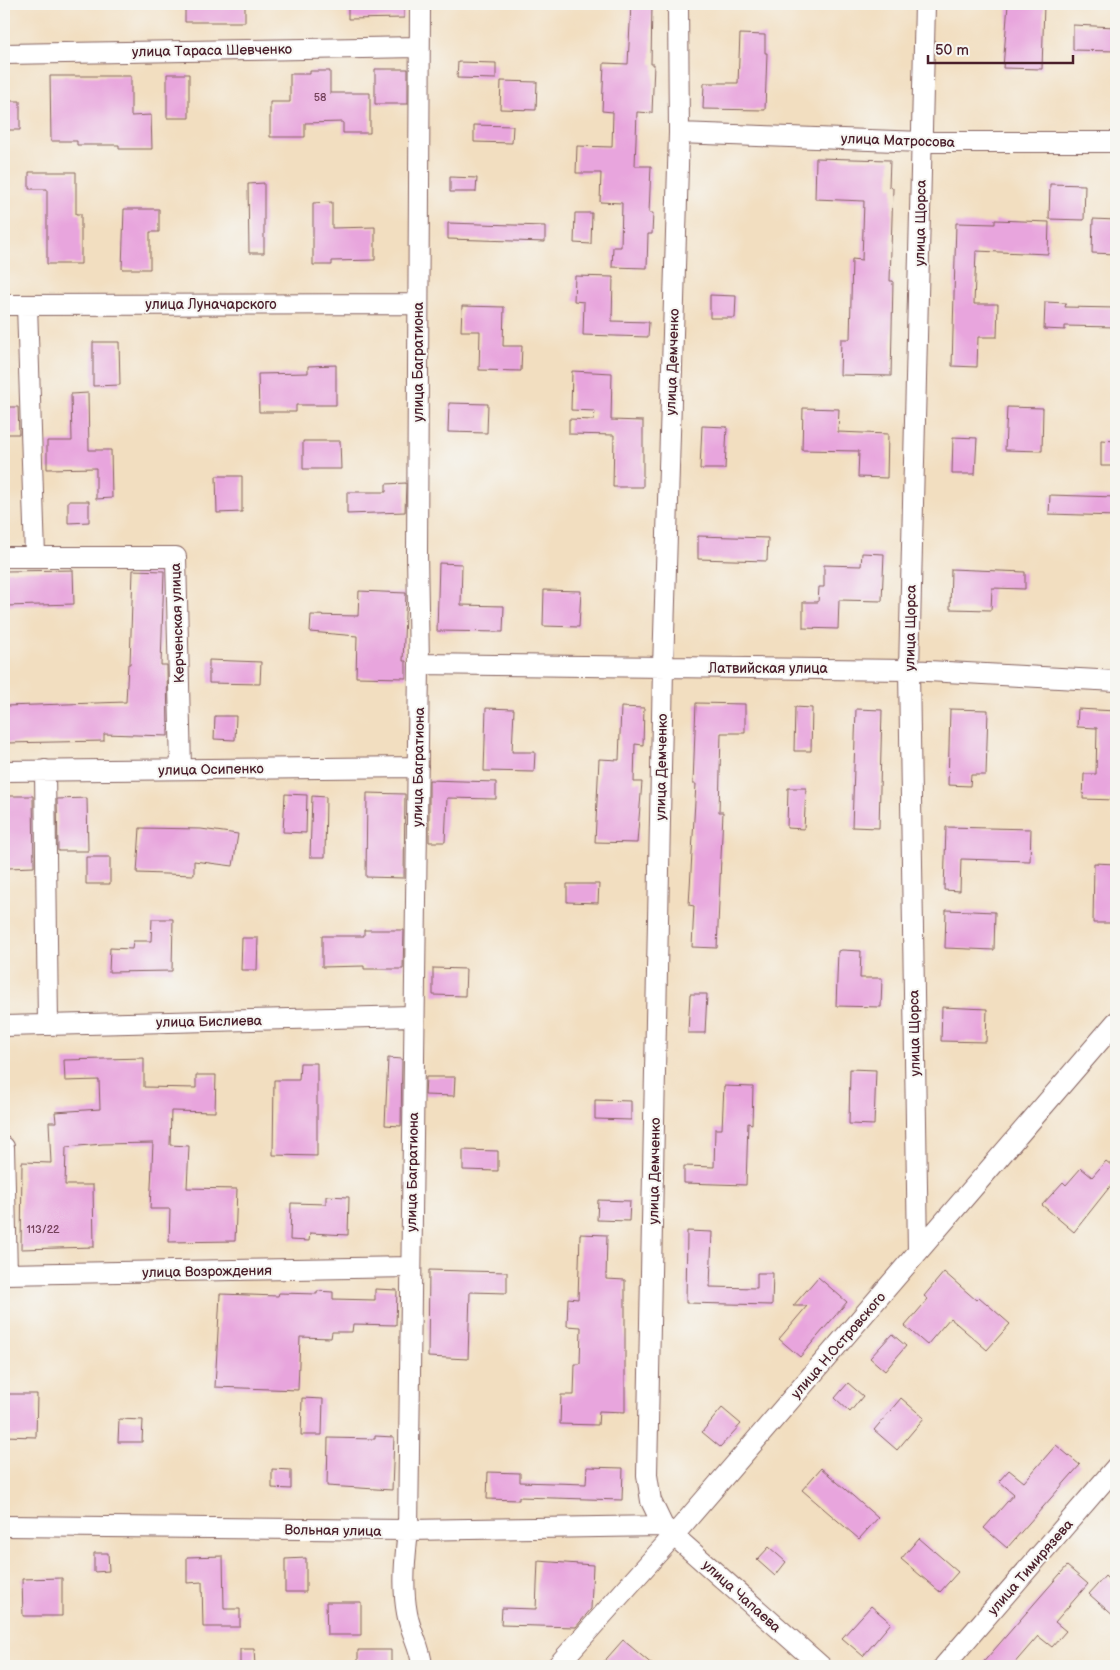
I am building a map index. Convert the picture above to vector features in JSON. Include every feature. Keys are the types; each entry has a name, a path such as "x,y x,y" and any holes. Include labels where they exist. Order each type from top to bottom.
{"street":[{"name":"улица Багратиона","path":"420,4 418,767 408,1530 404,1573 407,1614 421,1654 422,1666"},
{"name":"улица Демченко","path":"668,1531 651,1501 647,1454 663,668 679,133 678,4"},
{"name":"улица Щорса","path":"918,1252 909,670 925,4"},
{"name":"улица Тараса Шевченко","path":"4,54 419,47"},
{"name":"улица Матросова","path":"679,133 922,142 1116,142"},
{"name":"улица Луначарского","path":"4,304 418,304"},
{"path":"27,304 35,556"},
{"name":"Керченская улица","path":"4,557 176,557 181,769"},
{"name":"Латвийская улица","path":"419,664 909,670 1116,681"},
{"name":"улица Осипенко","path":"4,771 418,767"},
{"path":"45,770 48,1025"},
{"name":"улица Бислиева","path":"4,1026 414,1016"},
{"name":"улица Н.Островского","path":"557,1666 668,1531 918,1252 1116,1022"},
{"path":"4,1147 5,1274"},
{"name":"улица Возрождения","path":"5,1274 411,1267"},
{"name":"улица Тимирязева","path":"944,1666 1116,1467"},
{"name":"Вольная улица","path":"4,1526 668,1531"},
{"name":"улица Чапаева","path":"668,1531 821,1666"}],"building":[{"path":"185,4 245,4 245,22 185,22"},
{"path":"348,4 404,4 404,18 348,19"},
{"path":"631,4 652,4 651,64 654,64 652,113 637,112 635,166 651,166 649,213 653,213 652,234 648,234 647,268 612,267 613,247 621,247 622,203 600,202 601,173 576,173 577,146 612,147 613,112 602,111 604,63 628,64"},
{"path":"1008,4 1044,4 1042,69 1003,68"},
{"path":"1073,25 1116,27 1116,51 1073,50"},
{"path":"740,34 765,35 765,53 767,53 765,110 703,109 704,83 738,83"},
{"path":"458,62 496,63 496,79 457,78"},
{"path":"375,69 408,69 408,104 375,104"},
{"path":"310,71 330,71 330,93 370,93 370,133 343,133 343,122 305,123 305,137 270,137 270,102 290,102 290,74 310,74"},
{"path":"167,74 189,74 189,118 167,118"},
{"path":"50,76 131,76 131,116 151,115 152,149 119,149 119,145 77,145 77,141 51,141"},
{"path":"501,81 537,82 536,110 500,109"},
{"path":"4,101 20,101 20,130 4,130"},
{"path":"474,125 513,126 512,143 474,142"},
{"path":"816,158 890,160 889,187 893,188 890,281 893,281 891,376 840,375 841,339 850,339 852,259 862,260 864,201 815,199"},
{"path":"29,172 76,172 76,214 81,214 81,264 47,264 47,189 29,189"},
{"path":"450,177 477,178 476,192 450,192"},
{"path":"264,183 264,253 249,253 248,184"},
{"path":"1050,184 1085,185 1084,220 1049,219"},
{"path":"332,202 332,228 375,227 375,260 332,261 332,265 313,265 313,203"},
{"path":"124,209 159,209 159,232 150,232 150,269 122,269"},
{"path":"575,213 592,213 591,244 574,243"},
{"path":"1093,219 1116,220 1116,254 1092,253"},
{"path":"995,220 1049,222 1048,254 976,251 974,304 998,304 997,337 978,337 977,367 952,366 956,223 995,224"},
{"path":"448,223 545,226 545,242 448,239"},
{"path":"575,276 613,277 612,321 649,322 648,337 583,335 584,302 574,301"},
{"path":"710,295 736,296 735,318 710,318"},
{"path":"1045,302 1066,303 1065,307 1116,308 1116,327 1065,326 1065,330 1044,329"},
{"path":"462,306 504,307 503,346 522,346 521,371 479,370 480,331 461,331"},
{"path":"93,342 119,342 120,385 93,386"},
{"path":"336,365 336,405 296,405 296,412 259,412 258,374 308,373 308,366"},
{"path":"572,371 612,373 611,420 643,421 643,487 613,487 614,435 569,434 569,419 594,420 595,411 571,410"},
{"path":"88,393 89,450 111,450 112,498 96,499 96,468 47,469 47,441 72,441 71,394"},
{"path":"449,403 488,404 487,433 448,432"},
{"path":"4,407 18,407 19,434 4,434"},
{"path":"1007,407 1043,408 1042,451 1005,450"},
{"path":"803,408 839,409 838,432 888,434 887,478 858,477 859,451 802,450"},
{"path":"702,426 727,427 725,469 700,469"},
{"path":"953,437 977,438 975,474 952,474"},
{"path":"1101,440 1116,441 1116,466 1101,466"},
{"path":"303,441 340,441 341,469 303,469"},
{"path":"216,476 242,476 242,512 217,513"},
{"path":"406,483 405,512 347,514 347,492 386,492 386,484"},
{"path":"1050,495 1116,497 1116,516 1049,514"},
{"path":"68,501 89,501 89,522 68,523"},
{"path":"698,536 768,538 767,561 698,559"},
{"path":"862,553 884,554 882,601 839,600 838,629 803,628 803,602 818,602 819,587 824,587 824,565 861,566"},
{"path":"439,563 462,564 461,605 504,606 503,632 437,631"},
{"path":"951,569 1025,572 1025,589 992,588 991,610 950,609"},
{"path":"73,570 74,604 6,606 5,571"},
{"path":"133,570 164,571 161,665 167,665 168,736 104,734 104,741 6,743 5,706 126,702 128,664 130,664"},
{"path":"544,590 581,591 579,627 543,626"},
{"path":"359,591 406,593 403,661 406,661 406,678 356,677 357,636 310,632 311,615 358,616"},
{"path":"209,660 261,662 260,684 209,683"},
{"path":"696,703 745,704 745,733 721,733 719,812 723,812 717,948 692,947 694,906 689,905 696,784 693,784"},
{"path":"621,707 644,708 643,745 635,744 634,782 642,782 637,843 595,842 599,759 619,760"},
{"path":"795,707 812,708 811,751 794,751"},
{"path":"486,708 514,709 512,752 535,752 534,772 484,771"},
{"path":"856,709 882,710 879,828 852,827"},
{"path":"950,709 988,710 986,775 971,775 970,786 948,785"},
{"path":"1078,709 1116,711 1116,800 1083,799 1084,774 1096,774 1097,728 1077,727"},
{"path":"215,716 236,716 235,740 214,739"},
{"path":"429,780 496,782 496,799 447,798 445,842 429,842"},
{"path":"788,788 806,788 804,829 787,828"},
{"path":"367,793 405,794 404,878 366,877"},
{"path":"285,794 307,795 306,833 283,832"},
{"path":"4,796 33,796 34,867 8,868 8,843 4,843"},
{"path":"312,796 326,797 325,857 310,857"},
{"path":"87,798 88,851 58,851 57,799"},
{"path":"946,827 1031,829 1030,861 961,859 960,891 944,890"},
{"path":"140,828 201,829 238,834 233,866 194,861 194,875 137,873"},
{"path":"86,857 110,857 110,884 86,884"},
{"path":"1094,863 1116,864 1116,923 1093,923"},
{"path":"567,884 599,884 598,903 567,902"},
{"path":"946,910 995,912 994,950 945,948"},
{"path":"152,919 173,919 172,971 109,972 110,948 132,949 133,941 151,941"},
{"path":"364,930 404,930 403,969 364,969 364,966 322,967 322,936 364,936"},
{"path":"242,938 258,938 257,970 241,970"},
{"path":"838,951 861,951 860,978 882,978 881,1007 836,1006"},
{"path":"433,968 466,969 465,996 433,995"},
{"path":"690,994 707,994 705,1033 688,1033"},
{"path":"942,1007 987,1009 986,1042 941,1041"},
{"path":"144,1058 144,1087 196,1088 196,1075 216,1075 215,1112 171,1111 170,1145 189,1146 187,1188 237,1189 235,1241 169,1242 170,1209 150,1209 153,1143 103,1144 66,1147 65,1185 93,1185 94,1247 21,1249 22,1162 51,1163 49,1122 56,1122 55,1112 100,1109 99,1080 65,1081 64,1060"},
{"path":"388,1058 402,1059 401,1126 385,1125"},
{"path":"300,1063 317,1063 317,1156 273,1155 274,1080 299,1080"},
{"path":"850,1069 876,1070 874,1125 849,1124"},
{"path":"426,1077 455,1077 454,1096 425,1095"},
{"path":"724,1086 753,1087 752,1124 748,1123 746,1185 684,1183 684,1166 714,1167 715,1129 722,1129"},
{"path":"595,1100 631,1101 631,1120 595,1119"},
{"path":"463,1150 498,1151 498,1171 463,1170"},
{"path":"1106,1161 1116,1169 1116,1179 1074,1232 1042,1205 1063,1182 1066,1185 1081,1168 1092,1177"},
{"path":"326,1196 349,1197 348,1235 310,1233 309,1241 290,1240 291,1203 326,1204"},
{"path":"598,1200 630,1201 629,1221 597,1220"},
{"path":"687,1231 712,1232 710,1287 757,1288 757,1273 773,1273 772,1305 686,1303"},
{"path":"580,1234 607,1235 606,1279 625,1280 625,1412 599,1411 598,1425 560,1424 561,1395 574,1395 575,1364 580,1364 581,1327 567,1326 568,1298 578,1299"},
{"path":"429,1270 507,1272 507,1293 470,1292 468,1359 428,1357"},
{"path":"944,1272 976,1300 979,1297 1010,1324 987,1350 950,1318 927,1345 905,1326 928,1299 924,1296"},
{"path":"818,1277 847,1302 800,1357 779,1339 807,1306 793,1306"},
{"path":"375,1289 397,1290 396,1325 353,1324 352,1332 332,1332 331,1338 300,1337 298,1390 215,1387 220,1294 278,1296 279,1293 317,1294 317,1291 333,1292 333,1299 375,1300"},
{"path":"892,1334 906,1346 885,1371 870,1358"},
{"path":"848,1383 863,1396 850,1412 835,1398"},
{"path":"4,1394 37,1394 36,1437 4,1436"},
{"path":"302,1398 323,1399 322,1435 301,1435"},
{"path":"901,1398 924,1418 897,1450 874,1430"},
{"path":"722,1408 741,1424 720,1447 702,1432"},
{"path":"119,1419 143,1420 142,1442 118,1442"},
{"path":"375,1436 394,1437 392,1490 327,1486 328,1438 375,1439"},
{"path":"1056,1445 1080,1465 1007,1548 984,1528 1014,1494 999,1481 1009,1470 1024,1482"},
{"path":"587,1467 623,1468 622,1500 519,1497 519,1500 487,1499 488,1472 520,1473 520,1482 586,1484"},
{"path":"821,1468 878,1518 859,1539 802,1490"},
{"path":"272,1469 291,1470 291,1489 272,1488"},
{"path":"919,1538 958,1572 940,1592 901,1559"},
{"path":"769,1547 786,1562 775,1576 757,1560"},
{"path":"94,1553 108,1553 109,1571 94,1572"},
{"path":"223,1556 224,1609 240,1609 240,1627 203,1627 202,1582 187,1583 187,1557"},
{"path":"306,1558 306,1592 285,1592 285,1559"},
{"path":"538,1561 593,1565 591,1609 576,1627 501,1625 502,1608 536,1609"},
{"path":"1067,1566 1088,1584 1055,1622 1066,1631 1052,1647 1038,1636 1012,1666 980,1666"},
{"path":"1105,1576 1116,1586 1116,1618 1089,1594"},
{"path":"62,1578 62,1616 23,1616 22,1579"},
{"path":"326,1602 361,1602 361,1635 327,1635"},
{"path":"871,1606 891,1623 863,1656 842,1638"},
{"path":"623,1640 654,1666 600,1666"},
{"path":"240,1649 254,1649 255,1666 240,1666"},
{"path":"358,1650 391,1650 391,1666 358,1666"}]}
